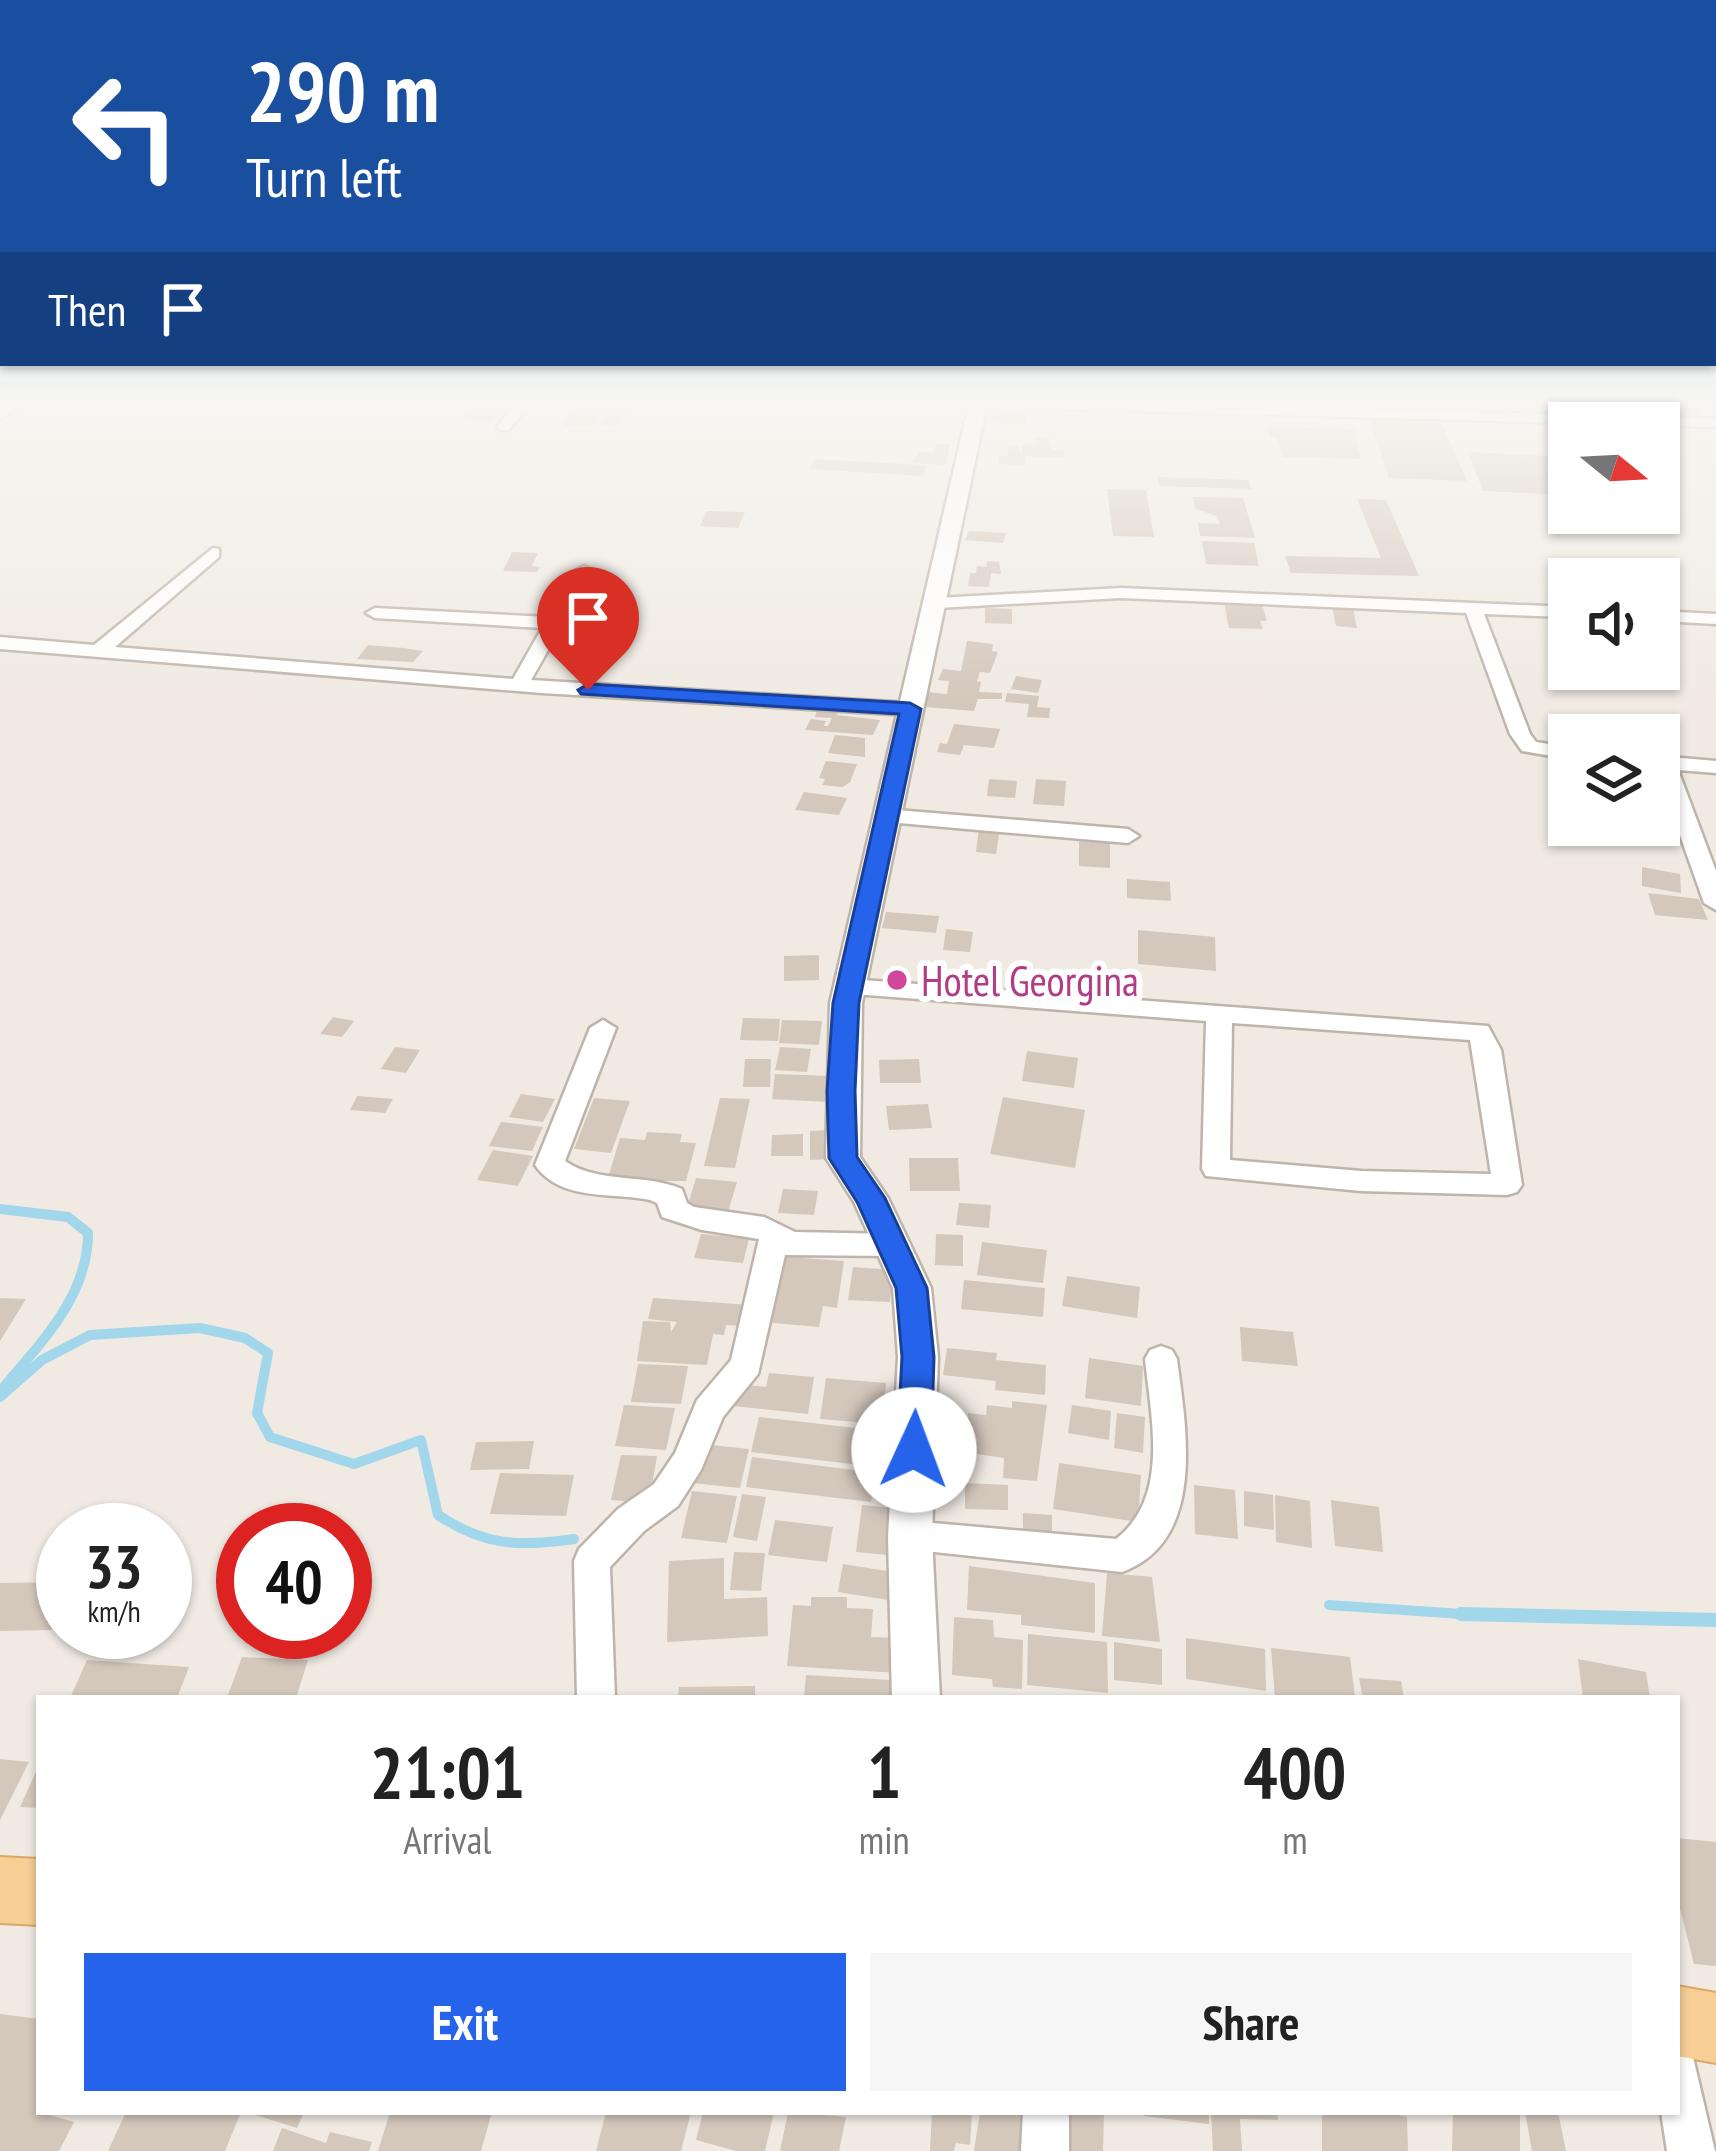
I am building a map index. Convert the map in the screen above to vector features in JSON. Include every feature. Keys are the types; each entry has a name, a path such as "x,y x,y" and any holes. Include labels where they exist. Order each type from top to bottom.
{"main road":[{"path":"0,1890 36,1892"},
{"path":"1680,2022 1716,2028"}],"street":[{"path":"916,1695 910,1537 918,1357 912,1288 894,1245 843,1158 841,1091 849,987 957,504"},
{"path":"97,652 213,553"},
{"path":"519,685 584,571"},
{"path":"937,603 1121,593 1548,611"},
{"path":"1473,608 1520,734 1529,747 1548,750"},
{"path":"375,613 555,622"},
{"path":"1680,617 1716,619"},
{"path":"0,643 519,685 910,709"},
{"path":"1680,764 1716,767"},
{"path":"1680,810 1716,903"},
{"path":"884,817 1127,836"},
{"path":"849,987 1219,1012 1479,1032 1488,1050 1507,1185 1361,1181 1216,1169 1219,1012"},
{"path":"603,1028 549,1165 585,1186 659,1190 672,1197 672,1209 685,1217 776,1228 789,1244"},
{"path":"596,1695 592,1561 631,1520 666,1496 689,1460 709,1409 746,1365 772,1244 894,1245"},
{"path":"910,1537 1123,1556 1145,1543 1172,1478 1161,1359"},
{"path":"1680,2090 1691,2151"},
{"path":"1045,2151 1046,2115"}],"building":[{"path":"1109,504 1148,504 1154,537 1113,536"},
{"path":"1194,504 1245,504 1255,538 1200,536 1198,523 1220,524 1217,516 1195,509"},
{"path":"1359,504 1388,504 1419,576 1291,573 1285,556 1381,558"},
{"path":"707,511 745,512 738,528 700,526"},
{"path":"969,531 1006,533 1003,543 965,540"},
{"path":"1202,541 1254,543 1259,566 1206,564"},
{"path":"512,552 538,553 532,566 540,567 537,572 503,571"},
{"path":"987,561 999,562 1001,574 991,573 989,587 968,586 970,573 976,573 977,566 986,567"},
{"path":"1224,603 1262,604 1267,621 1260,621 1263,629 1229,628"},
{"path":"1332,607 1353,608 1357,628 1336,626"},
{"path":"985,608 1012,609 1012,624 985,623"},
{"path":"967,641 993,644 992,651 998,652 990,673 980,672 977,681 981,682 979,692 1002,693 1002,699 978,699 974,711 925,707 927,692 947,694 949,681 938,680 943,669 961,671"},
{"path":"368,645 423,651 413,662 357,659"},
{"path":"1016,676 1042,680 1038,693 1011,689"},
{"path":"1007,693 1039,696 1037,707 1050,708 1049,718 1027,717 1029,704 1005,702"},
{"path":"818,706 839,707 837,715 880,720 873,735 805,730 811,719 826,721 824,726 828,726 832,718 815,717"},
{"path":"954,724 1000,729 994,748 964,745 960,755 937,752 940,743 947,744"},
{"path":"835,735 865,738 865,757 828,753"},
{"path":"826,761 857,764 850,782 843,787 822,785 825,779 819,778"},
{"path":"989,779 1017,781 1015,798 987,796"},
{"path":"1036,779 1066,781 1064,806 1033,804"},
{"path":"804,792 847,798 839,815 795,810"},
{"path":"979,827 1000,829 996,854 976,852"},
{"path":"1079,838 1110,840 1110,868 1079,866"},
{"path":"1642,867 1680,874 1681,893 1642,886"},
{"path":"1127,879 1170,882 1171,901 1127,898"},
{"path":"1648,893 1699,899 1708,920 1655,915"},
{"path":"886,912 939,916 936,933 882,928"},
{"path":"946,929 973,932 970,952 943,950"},
{"path":"1138,930 1215,937 1216,971 1138,964"},
{"path":"819,955 819,980 784,981 784,956"},
{"path":"333,1017 354,1021 342,1037 320,1034"},
{"path":"743,1018 780,1019 778,1041 740,1040"},
{"path":"782,1020 822,1021 819,1045 779,1043"},
{"path":"395,1047 420,1050 406,1073 381,1069"},
{"path":"780,1047 811,1049 807,1072 775,1070"},
{"path":"1027,1051 1078,1058 1074,1088 1022,1081"},
{"path":"745,1059 771,1059 770,1087 743,1087"},
{"path":"919,1059 921,1083 880,1083 879,1060"},
{"path":"775,1074 831,1076 828,1102 772,1099"},
{"path":"521,1094 555,1099 543,1122 509,1117"},
{"path":"357,1096 393,1099 385,1113 350,1110"},
{"path":"1003,1097 1085,1110 1075,1168 990,1154"},
{"path":"594,1098 630,1101 611,1153 574,1149"},
{"path":"720,1098 750,1099 735,1168 704,1166"},
{"path":"928,1104 932,1128 889,1130 886,1106"},
{"path":"501,1122 543,1127 532,1151 489,1146"},
{"path":"830,1130 831,1159 810,1160 810,1131"},
{"path":"647,1132 682,1134 680,1142 696,1143 686,1181 607,1181 620,1138 645,1140"},
{"path":"803,1134 803,1156 771,1156 772,1135"},
{"path":"493,1150 533,1156 518,1186 477,1180"},
{"path":"909,1158 958,1158 960,1191 910,1191"},
{"path":"696,1178 737,1182 727,1215 686,1211"},
{"path":"783,1189 818,1191 814,1215 778,1213"},
{"path":"959,1203 991,1205 989,1228 956,1225"},
{"path":"701,1234 749,1239 743,1263 694,1258"},
{"path":"936,1234 963,1235 963,1266 935,1265"},
{"path":"982,1242 1047,1250 1043,1283 977,1275"},
{"path":"775,1256 844,1261 837,1308 823,1306 819,1327 761,1322"},
{"path":"853,1267 893,1270 890,1302 848,1300"},
{"path":"1067,1276 1140,1287 1137,1318 1062,1306"},
{"path":"964,1280 1045,1288 1043,1317 961,1309"},
{"path":"0,1298 26,1299 0,1341"},
{"path":"653,1298 750,1305 746,1326 726,1325 724,1335 713,1334 707,1365 637,1361 643,1321 670,1322 671,1332 677,1322 648,1319"},
{"path":"1240,1327 1293,1332 1298,1366 1242,1361"},
{"path":"947,1348 1046,1365 1045,1395 995,1390 996,1381 943,1375"},
{"path":"1089,1358 1143,1366 1141,1406 1085,1398"},
{"path":"638,1364 688,1366 681,1404 631,1402"},
{"path":"769,1373 814,1377 808,1414 733,1406 738,1384 766,1387"},
{"path":"826,1378 886,1383 882,1424 820,1419"},
{"path":"1012,1401 1047,1405 1037,1481 1003,1478 1004,1458 963,1452 968,1413 986,1415 987,1405 1012,1408"},
{"path":"624,1405 675,1408 666,1450 615,1446"},
{"path":"1072,1405 1111,1411 1109,1440 1068,1433"},
{"path":"1117,1413 1145,1417 1143,1453 1114,1448"},
{"path":"759,1417 882,1431 876,1467 751,1452"},
{"path":"534,1441 529,1469 470,1470 476,1442"},
{"path":"702,1444 749,1449 740,1488 693,1483"},
{"path":"621,1455 657,1456 649,1503 611,1500"},
{"path":"752,1457 876,1473 871,1502 746,1487"},
{"path":"1059,1463 1141,1475 1138,1522 1053,1509"},
{"path":"500,1473 574,1475 566,1516 490,1514"},
{"path":"965,1483 1008,1485 1008,1510 965,1509"},
{"path":"1194,1485 1235,1490 1238,1539 1195,1534"},
{"path":"692,1491 737,1496 727,1543 681,1538"},
{"path":"1244,1491 1273,1495 1274,1530 1244,1526"},
{"path":"742,1494 766,1497 757,1541 733,1537"},
{"path":"1275,1495 1310,1501 1312,1548 1276,1542"},
{"path":"1331,1500 1379,1507 1383,1552 1335,1546"},
{"path":"862,1505 902,1509 898,1556 856,1552"},
{"path":"1023,1513 1052,1515 1052,1548 1023,1545"},
{"path":"775,1520 833,1527 827,1562 768,1555"},
{"path":"734,1552 765,1553 761,1591 730,1590"},
{"path":"724,1558 724,1599 767,1597 768,1636 667,1642 669,1561"},
{"path":"843,1564 893,1572 888,1600 838,1592"},
{"path":"969,1566 1095,1583 1095,1633 1021,1625 1021,1615 967,1610"},
{"path":"1107,1573 1152,1577 1160,1642 1102,1636"},
{"path":"36,1582 36,1630 0,1631 0,1583"},
{"path":"811,1597 847,1597 847,1608 873,1609 871,1637 899,1638 898,1673 787,1666 793,1605 811,1606"},
{"path":"954,1617 993,1620 994,1637 1023,1640 1022,1689 993,1687 992,1679 952,1675"},
{"path":"1028,1634 1107,1642 1108,1693 1027,1685"},
{"path":"1186,1638 1265,1649 1266,1691 1186,1679"},
{"path":"1114,1642 1162,1649 1162,1685 1114,1680"},
{"path":"1271,1648 1350,1657 1355,1695 1275,1695"},
{"path":"241,1659 308,1660 297,1695 228,1695"},
{"path":"1578,1659 1646,1672 1650,1695 1583,1695"},
{"path":"87,1660 189,1667 178,1695 71,1695"},
{"path":"806,1675 908,1681 908,1695 804,1695"},
{"path":"1359,1678 1401,1681 1403,1695 1362,1695"},
{"path":"755,1686 755,1695 678,1695 679,1687"},
{"path":"0,1759 29,1762 0,1820"},
{"path":"36,1772 36,1808 20,1807"},
{"path":"1680,1838 1716,1842 1716,1966 1694,1964 1680,1909"},
{"path":"0,2014 36,2019 36,2115 74,2122 59,2151 0,2151"},
{"path":"125,2115 240,2115 225,2151 108,2151"},
{"path":"256,2115 303,2115 297,2128"},
{"path":"389,2115 491,2115 481,2151 378,2151"},
{"path":"605,2115 690,2115 681,2151 596,2151"},
{"path":"702,2115 773,2115 765,2151 736,2151 696,2140"},
{"path":"787,2115 846,2117 839,2151 780,2151"},
{"path":"932,2115 972,2115 970,2145 956,2143 954,2151 930,2151"},
{"path":"980,2115 1035,2115 1030,2151 974,2151"},
{"path":"1069,2115 1104,2115 1103,2151 1067,2151"},
{"path":"1209,2115 1209,2124 1144,2116"},
{"path":"1211,2115 1277,2115 1278,2120 1240,2119 1242,2151 1213,2151"},
{"path":"1322,2115 1407,2117 1408,2151 1322,2151"},
{"path":"1453,2115 1520,2115 1520,2151 1452,2151"},
{"path":"1526,2115 1559,2115 1566,2151 1532,2151"},
{"path":"282,2128 326,2143 330,2132 372,2142 369,2151 273,2151"}],"waterway":[{"path":"0,1209 68,1217 88,1233 86,1256 71,1297 4,1387"},
{"path":"0,1397 42,1360 90,1335 200,1328 245,1338 268,1353 257,1413 270,1437 354,1464 421,1440 438,1515 471,1533 503,1542 574,1539"},
{"path":"1329,1605 1463,1614"},
{"path":"1463,1614 1716,1620"},
{"path":"1463,1614 1507,1617"}],"place":[{"name":"Hotel Georgina","path":"897,980"}],"route":[{"path":"588,690 910,709 846,1003 841,1091 843,1158 870,1198 912,1288 918,1357 914,1450"}]}
